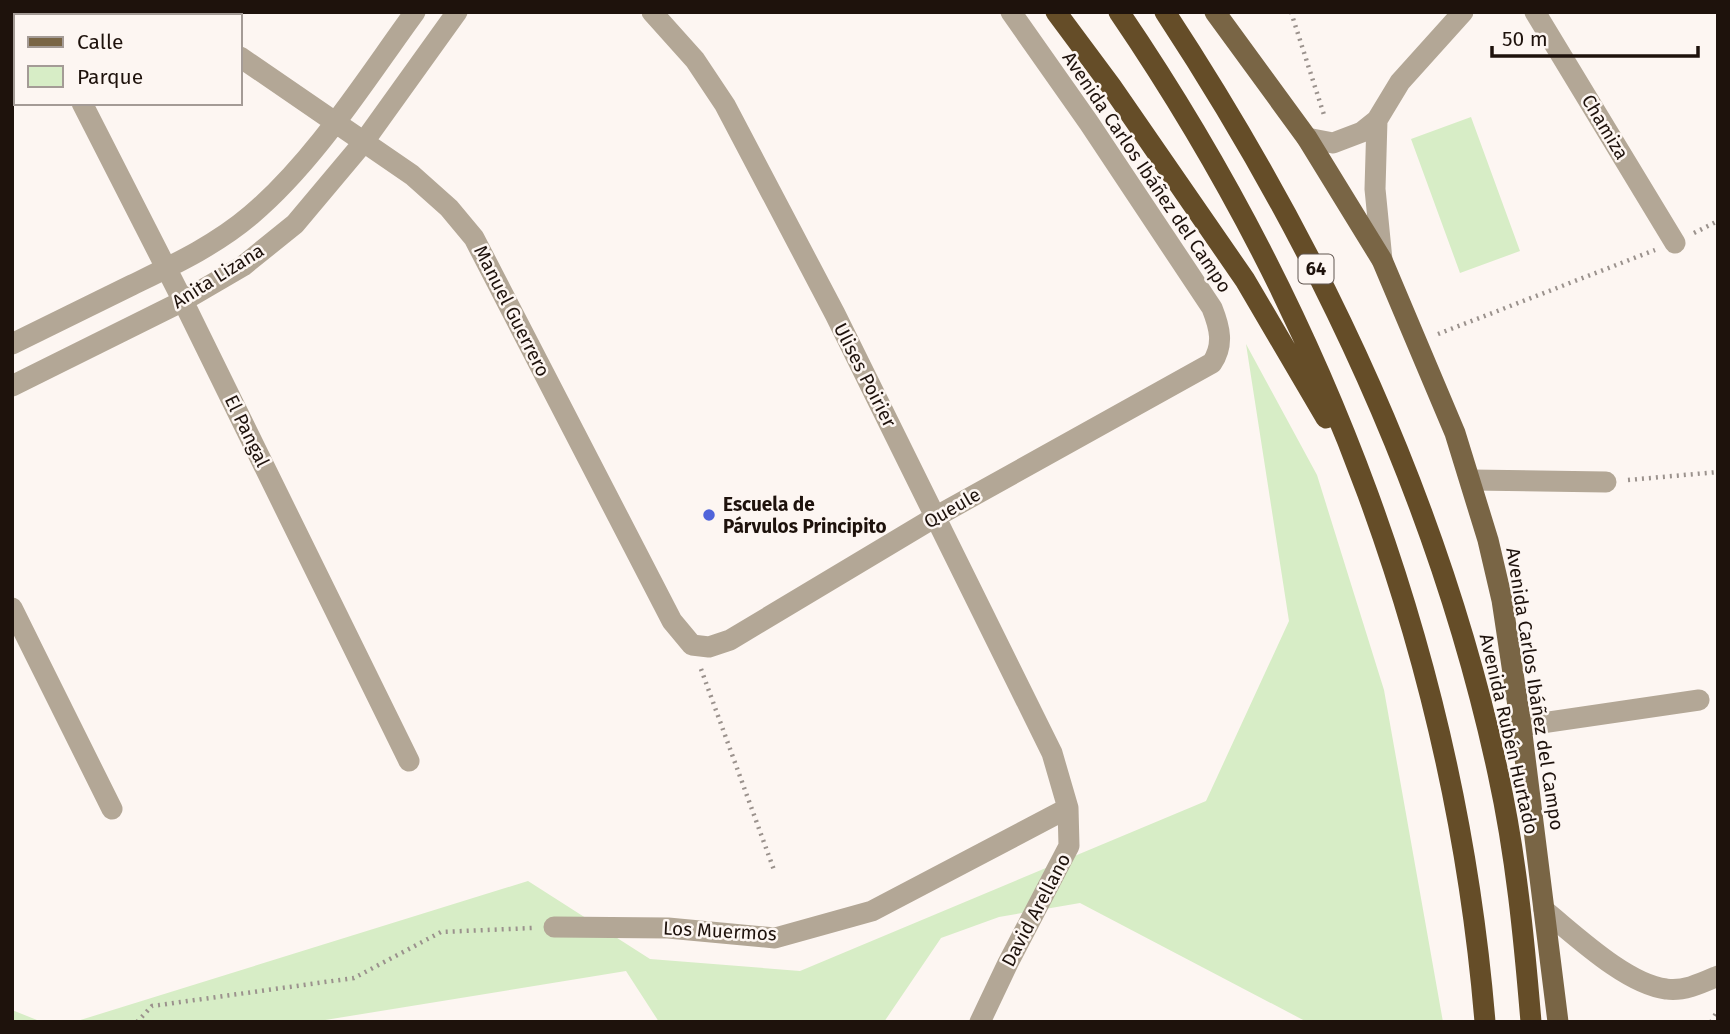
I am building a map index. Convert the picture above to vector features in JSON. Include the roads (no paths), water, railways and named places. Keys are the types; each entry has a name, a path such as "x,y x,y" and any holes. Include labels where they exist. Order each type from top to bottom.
{"highway":[{"path":"1056,12 1111,86 1245,280 1366,488"},
{"name":"64","path":"1119,12 1182,107 1244,214 1306,344 1366,488 1403,593 1450,770 1482,981 1482,1022"},
{"name":"Avenida Rubén Hurtado","path":"1165,12 1250,146 1330,297 1383,415 1433,544 1471,664 1499,774 1515,863 1531,1022"}],"main road":[{"name":"Avenida Carlos Ibáñez del Campo","path":"1215,12 1307,138 1382,260 1442,399 1471,480 1502,600 1521,726 1558,1022"}],"street":[{"name":"Anita Lizana","path":"12,344 209,245 251,215 335,123 415,12"},
{"name":"Anita Lizana","path":"12,386 183,301 243,266 295,224 363,143 457,12"},
{"name":"Ulises Poirier","path":"652,12 695,60 725,105 937,516 1052,753"},
{"name":"Avenida Carlos Ibáñez del Campo","path":"1011,12 1089,123 1212,309 1219,328 1220,351 1212,363"},
{"path":"1307,138 1333,143 1362,132 1377,120 1400,82 1463,12"},
{"name":"Chamiza","path":"1535,12 1675,243"},
{"name":"Manuel Guerrero","path":"242,58 412,176 449,208 474,239 672,621 692,645"},
{"name":"El Pangal","path":"83,105 183,301 409,761"},
{"path":"1377,120 1375,189 1382,260"},
{"name":"Queule","path":"692,645 709,647 730,640 937,516 1212,363"},
{"path":"1471,480 1606,482"},
{"path":"12,608 112,809"},
{"path":"1521,726 1699,700"},
{"name":"David Arellano","path":"980,1022 1069,846 1068,808 1052,753"},
{"name":"Los Muermos","path":"554,927 668,928 775,938 873,911 1068,808"},
{"path":"1544,909 1601,956 1645,985 1668,990 1696,986 1718,976"}],"place":[{"name":"Escuela de Párvulos Principito","path":"709,515"}]}
